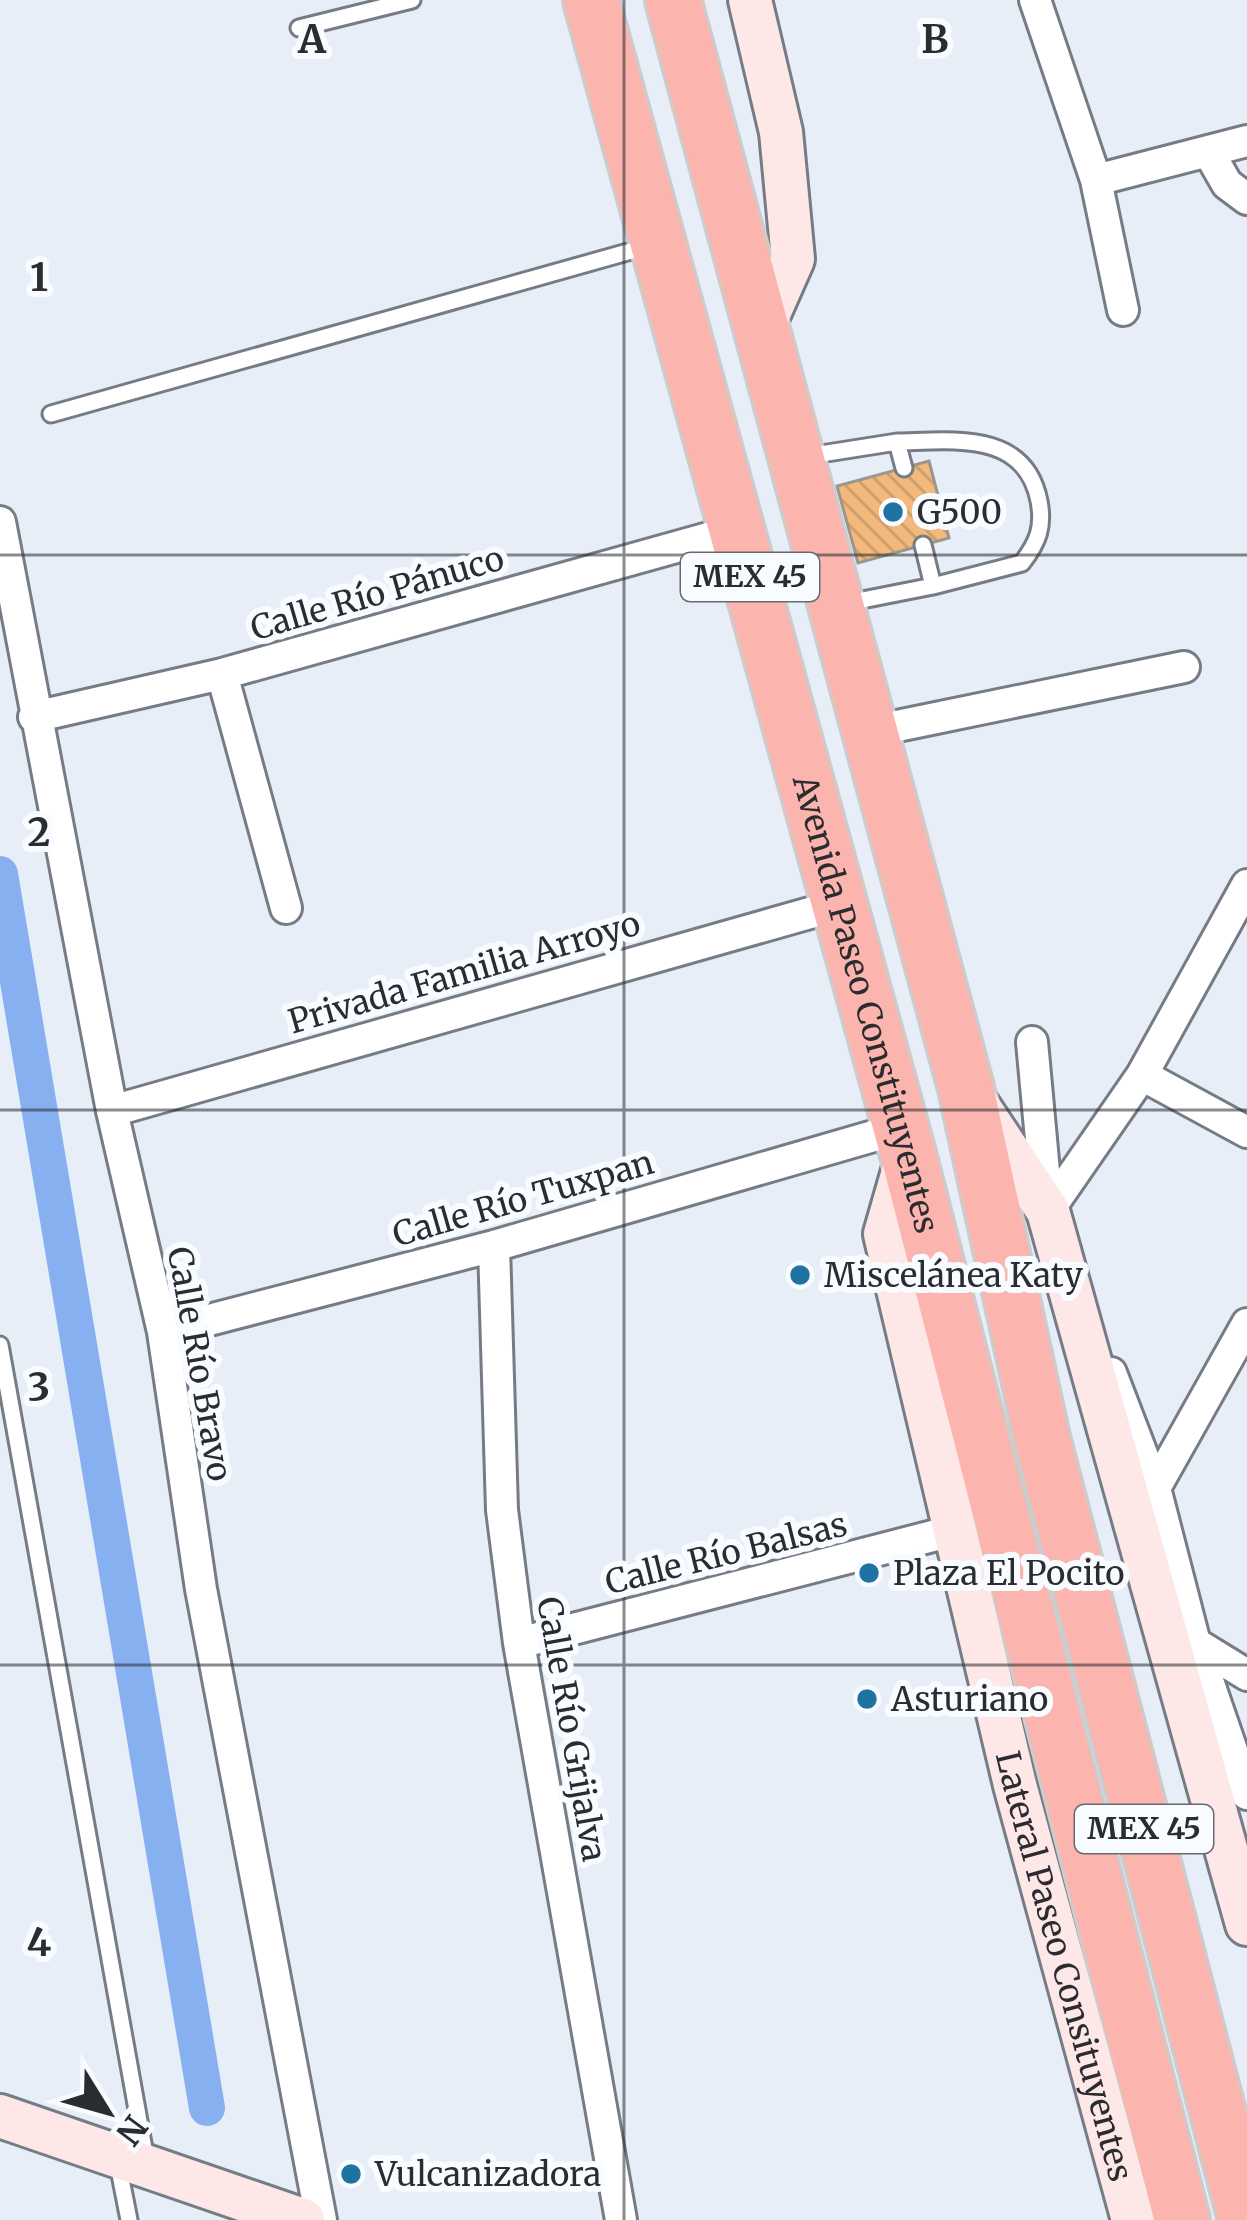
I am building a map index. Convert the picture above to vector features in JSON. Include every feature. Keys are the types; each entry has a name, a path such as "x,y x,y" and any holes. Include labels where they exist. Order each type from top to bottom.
{"highway":[{"name":"Avenida Paseo Constituyentes","path":"591,0 904,1141 1182,2220"},
{"name":"MEX 45","path":"673,0 966,1088 1042,1438 1246,2220"}],"street":[{"path":"750,0 782,132 793,259 763,328"},
{"path":"1035,0 1096,181 1123,310"},
{"path":"1096,181 1247,141"},
{"path":"1208,151 1226,184 1247,199"},
{"name":"Calle Río Bravo","path":"0,522 112,1111 164,1332 201,1589 321,2220"},
{"name":"Calle Río Pánuco","path":"34,717 222,674 737,530"},
{"path":"868,732 1184,667"},
{"path":"222,674 286,908"},
{"path":"1048,1211 1142,1075 1247,884"},
{"name":"Privada Familia Arroyo","path":"112,1111 838,905"},
{"path":"1033,1042 1048,1211 1247,1924"},
{"path":"1142,1075 1247,1132"},
{"path":"966,1088 1048,1211 1156,1488 1195,1643 1247,1794"},
{"name":"Calle Río Tuxpan","path":"164,1332 904,1141"},
{"name":"Lateral Paseo Consituyentes","path":"904,1141 885,1234 952,1531 1129,2206"},
{"name":"Calle Río Grijalva","path":"494,1246 502,1510 519,1643 621,2220"},
{"path":"1156,1488 1247,1324"},
{"name":"Calle Río Balsas","path":"519,1643 952,1531"},
{"path":"1195,1643 1247,1675"},
{"path":"0,2116 131,2157 303,2220"},
{"path":"1129,2206 1160,2220"}],"lane":[{"path":"299,28 412,0"},
{"path":"51,414 658,244"},
{"path":"795,458 897,442 975,440 1016,456 1035,482 1043,522 1022,563 833,606"},
{"path":"897,442 904,468"},
{"path":"923,545 933,586"},
{"path":"0,1345 131,2157 129,2220"}],"building":[{"name":"G500","path":"929,461 949,538 858,563 837,486"}],"waterway":[{"path":"0,874 207,2108"}],"place":[{"name":"G500","path":"893,512"},
{"name":"Miscelánea Katy","path":"800,1275"},
{"name":"Plaza El Pocito","path":"869,1573"},
{"name":"Asturiano","path":"867,1699"},
{"name":"Vulcanizadora","path":"351,2174"}]}
